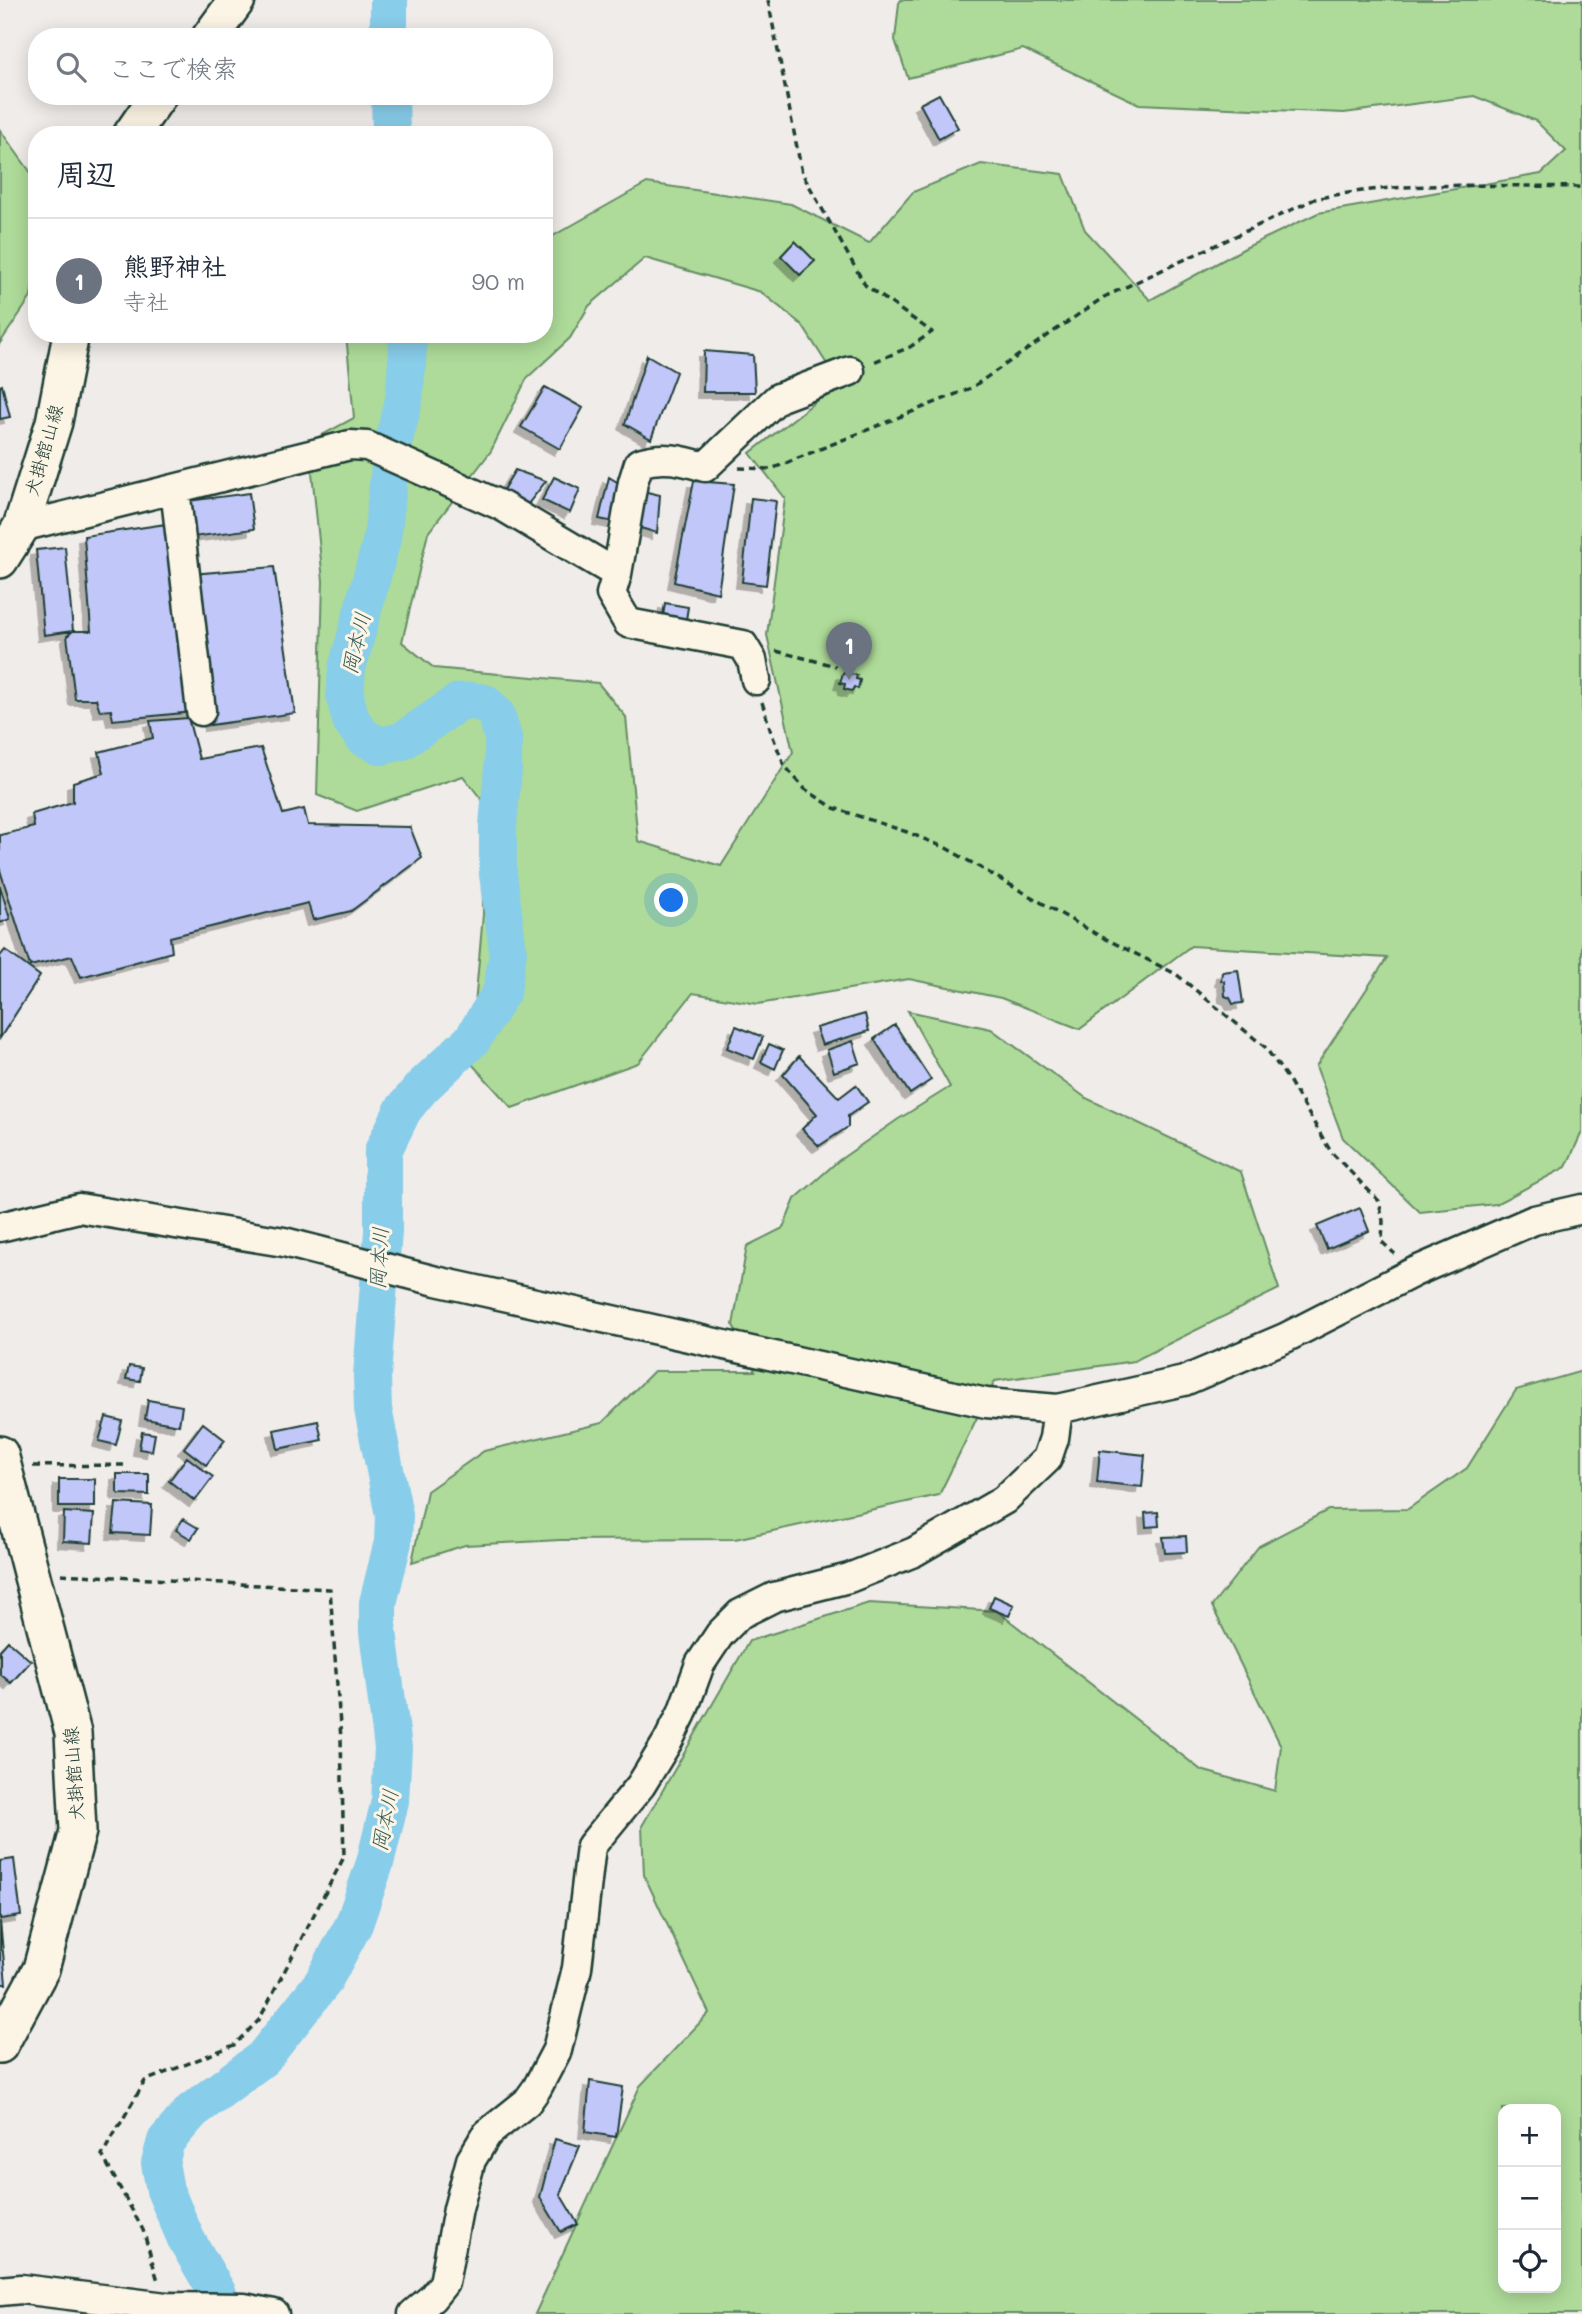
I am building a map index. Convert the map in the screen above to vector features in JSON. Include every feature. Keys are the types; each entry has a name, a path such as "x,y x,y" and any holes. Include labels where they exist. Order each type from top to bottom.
{"main road":[{"path":"217,28 237,0"},
{"path":"137,126 152,105"},
{"name":"犬掛館山線","path":"0,560 21,527 54,422 69,343"},
{"name":"犬掛館山線","path":"0,2045 41,1969 78,1831 73,1733 2,1460"}],"street":[{"path":"756,680 752,660 743,645 628,623 611,594 633,482 639,463 654,458 674,458 705,467 778,398 850,371"},
{"path":"21,527 350,445 367,446 502,506 617,574"},
{"path":"175,488 201,711"},
{"path":"0,1227 79,1208 284,1242 436,1281 986,1403 1058,1409 1184,1381 1285,1338 1414,1272 1534,1220 1582,1209"},
{"path":"413,2314 432,2298 444,2283 458,2209 471,2160 487,2134 527,2102 557,2050 578,1968 591,1846 641,1785 668,1741 701,1664 720,1633 740,1614 774,1597 849,1578 914,1552 1004,1500 1047,1459 1054,1438 1058,1409"},
{"path":"0,2291 22,2289 166,2307 244,2308 274,2314"}],"path":[{"path":"768,0 802,173 864,285 932,332 910,347 850,371"},
{"path":"705,467 771,469 971,387 1104,297 1315,199 1380,188 1582,187"},
{"path":"765,648 835,666"},
{"path":"756,680 784,765 804,789 834,808 946,848 1096,934 1176,974 1265,1047 1290,1082 1331,1152 1378,1201 1383,1220 1382,1242 1414,1272"},
{"path":"2,1460 125,1465"},
{"path":"32,1572 330,1589 341,1739 344,1857 259,2020 234,2045 145,2081 102,2155 143,2230 166,2307"}],"green space":[{"path":"901,0 1582,0 1582,1132 1566,1167 1496,1204 1420,1212 1343,1138 1316,1066 1387,958 1191,946 1080,1029 1001,998 909,979 758,1004 693,993 638,1063 512,1108 470,1062 483,914 482,800 463,776 357,811 317,795 323,581 309,442 354,418 347,343 553,343 553,236 647,183 791,204 869,243 913,192 981,164 1063,174 1085,230 1150,300 1245,248 1318,213 1541,174 1566,151 1536,121 1474,96 1344,113 1139,104 1023,49 908,78 895,40","holes":["645,258 761,292 802,325 839,383 750,453 785,498 767,635 793,752 721,866 638,841 626,717 598,683 434,668 402,642 428,533 491,451 527,378 570,338 589,306"]},
{"path":"0,130 28,169 28,301 0,343"},
{"path":"908,1011 991,1029 1086,1098 1241,1172 1279,1289 1134,1361 995,1381 939,1495 735,1539 560,1540 465,1545 412,1562 427,1491 484,1451 602,1423 654,1371 755,1371 733,1325 747,1246 783,1228 795,1199 838,1161 950,1087"},
{"path":"1582,1371 1582,2314 535,2314 640,2086 709,2013 644,1875 642,1826 749,1641 869,1603 997,1611 1201,1770 1275,1791 1281,1746 1212,1606 1259,1546 1328,1510 1408,1509 1467,1468 1516,1390"}],"building":[{"path":"939,94 958,128 939,139 920,104"},
{"path":"795,241 815,261 800,275 781,256"},
{"path":"704,351 753,355 755,392 703,392"},
{"path":"647,355 676,372 651,439 625,424"},
{"path":"2,385 10,417 0,419 0,386"},
{"path":"545,387 583,408 560,449 521,427"},
{"path":"515,470 546,481 524,509 498,498"},
{"path":"554,477 580,489 570,513 542,500"},
{"path":"609,477 625,487 619,523 599,519"},
{"path":"694,481 734,484 718,593 674,582"},
{"path":"647,492 660,495 657,533 634,526"},
{"path":"249,493 254,529 193,537 188,501"},
{"path":"751,498 776,501 766,585 742,582"},
{"path":"173,523 193,712 113,720 111,710 100,711 96,699 75,699 67,636 73,631 91,631 84,536"},
{"path":"65,547 73,631 44,635 36,550"},
{"path":"274,567 295,713 210,725 192,574"},
{"path":"665,603 688,607 685,626 662,622"},
{"path":"843,673 857,675 856,679 860,680 858,689 844,689 845,684 840,683"},
{"path":"188,718 199,759 261,748 283,814 304,809 308,825 410,827 422,858 351,911 313,920 308,903 170,937 172,952 81,977 72,956 30,966 0,870 0,835 34,827 32,814 73,802 73,782 104,773 99,752 153,738 150,721"},
{"path":"0,886 10,919 0,923"},
{"path":"5,950 40,976 0,1038 0,956"},
{"path":"1238,970 1243,1003 1233,1004 1230,998 1225,996 1222,972"},
{"path":"865,1014 869,1031 822,1045 816,1028"},
{"path":"895,1025 931,1080 910,1094 874,1039"},
{"path":"736,1026 763,1037 754,1059 727,1048"},
{"path":"853,1041 860,1063 834,1072 827,1050"},
{"path":"769,1044 783,1050 775,1069 761,1062"},
{"path":"799,1056 839,1098 856,1085 868,1102 848,1116 848,1127 819,1146 802,1129 817,1114 783,1075"},
{"path":"1360,1208 1369,1231 1327,1249 1317,1226"},
{"path":"129,1366 142,1368 140,1381 126,1379"},
{"path":"148,1400 182,1406 179,1425 145,1419"},
{"path":"106,1417 122,1421 116,1445 99,1441"},
{"path":"318,1421 322,1440 278,1449 274,1430"},
{"path":"203,1423 225,1440 206,1465 184,1448"},
{"path":"142,1432 155,1434 152,1451 139,1449"},
{"path":"1100,1450 1145,1455 1142,1487 1097,1482"},
{"path":"187,1457 213,1477 195,1501 169,1481"},
{"path":"117,1474 149,1474 149,1495 119,1494"},
{"path":"59,1479 95,1479 95,1507 59,1507"},
{"path":"116,1503 152,1505 150,1535 113,1533"},
{"path":"64,1512 94,1514 92,1543 63,1541"},
{"path":"1158,1512 1159,1526 1146,1527 1145,1513"},
{"path":"183,1519 198,1528 191,1539 176,1530"},
{"path":"1186,1536 1187,1552 1165,1553 1163,1537"},
{"path":"994,1596 1014,1605 1009,1616 989,1608"},
{"path":"8,1641 31,1661 11,1683 0,1674 0,1650"},
{"path":"14,1859 21,1916 0,1919 0,1861"},
{"path":"0,1921 6,1984 0,1984"},
{"path":"590,2081 623,2087 616,2137 585,2132"},
{"path":"555,2139 580,2146 560,2194 578,2224 561,2232 540,2197"}],"waterway":[{"name":"岡本川","path":"389,0 389,28"},
{"name":"岡本川","path":"390,105 391,126"},
{"name":"岡本川","path":"216,2314 218,2294 186,2239 165,2190 160,2163 166,2141 192,2111 263,2058 323,1982 354,1924 375,1863 390,1801 393,1748 378,1632 378,1603 393,1542 394,1515 373,1409 372,1376 383,1231 383,1151 403,1110 422,1087 472,1040 502,991 508,951 498,874 503,738 496,714 485,703 459,702 402,741 381,746 363,737 351,720 345,697 347,669 382,539 392,448 404,400 407,343"}],"place":[{"name":"熊野神社","path":"849,680"}]}
